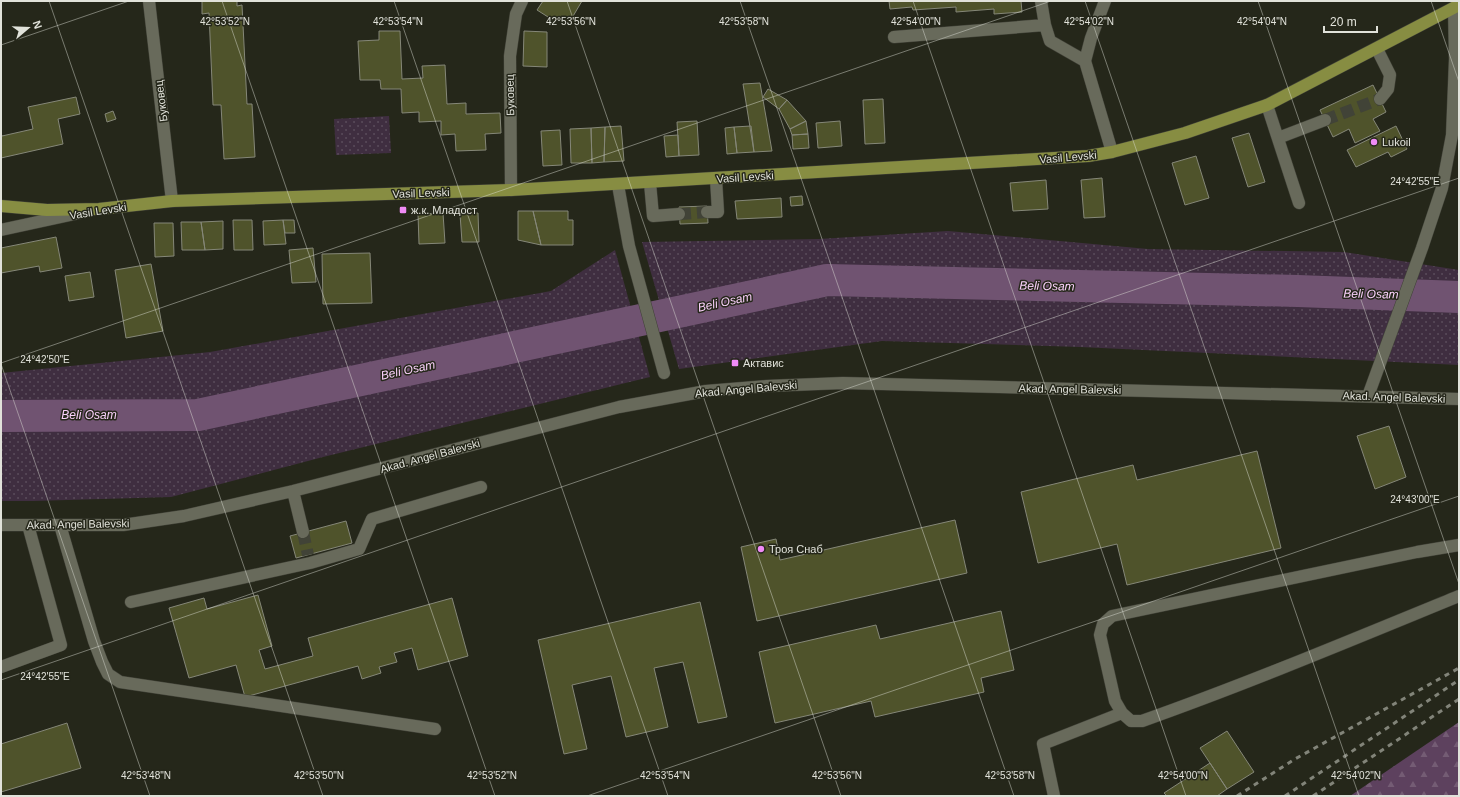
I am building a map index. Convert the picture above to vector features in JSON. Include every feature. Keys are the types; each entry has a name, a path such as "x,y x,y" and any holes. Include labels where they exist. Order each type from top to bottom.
{"main road":[{"name":"Vasil Levski","path":"99,209 172,202 618,185 1088,156 1112,152 1186,133 1267,105 1457,7"},
{"path":"1,206 47,210 99,209"}],"street":[{"name":"Буковец","path":"149,1 172,202"},
{"name":"Буковец","path":"511,190 510,56 516,14 522,1"},
{"path":"1040,1 1050,41 1085,61"},
{"path":"1105,1 1091,38 1085,61 1112,152"},
{"path":"1368,396 1422,248 1442,188 1452,136 1457,7"},
{"path":"894,37 1045,25"},
{"path":"1377,49 1390,75 1388,89 1380,99"},
{"path":"1267,105 1299,203"},
{"path":"1278,138 1325,120"},
{"path":"707,212 718,212 716,179"},
{"path":"650,183 653,216 679,214"},
{"path":"618,185 629,246 664,373"},
{"name":"Vasil Levski","path":"1,230 99,209"},
{"name":"Akad. Angel Balevski","path":"1,525 123,525 184,516 293,491 619,407 706,391 768,386 843,383 1459,398"},
{"path":"131,602 309,559 359,549 372,519 481,487"},
{"path":"293,491 303,532"},
{"path":"1,667 61,645 28,525"},
{"path":"60,525 94,641 102,662 108,674 120,682 435,729"},
{"path":"1459,545 1416,552 1112,616 1103,624 1100,635 1116,701 1122,713 1131,721 1142,721 1207,698 1459,596"},
{"path":"1054,796 1044,744 1122,713"}],"shaded area":[{"path":"389,116 391,153 336,155 334,119"},
{"path":"948,231 1148,249 1344,252 1459,270 1459,365 1080,347 882,341 679,369 642,242 819,239"},
{"path":"615,250 650,377 323,457 171,497 1,501 1,373 210,352 551,291"}],"green space":[{"path":"1459,722 1459,796 1350,796"}],"building":[{"path":"202,1 237,1 237,6 242,5 247,104 252,104 255,157 224,159 221,105 213,105 209,13 202,14"},
{"path":"543,1 582,1 569,23 559,17 556,22 537,10"},
{"path":"889,1 1021,1 1022,12 994,14 994,9 956,12 956,7 913,10 912,7 890,9"},
{"path":"379,31 400,31 402,79 423,78 422,66 445,65 447,104 466,103 466,114 500,113 501,133 485,134 486,150 456,151 455,134 441,135 441,121 419,122 419,112 402,113 401,89 381,89 380,80 360,80 358,41 379,40"},
{"path":"524,31 547,32 547,67 523,66"},
{"path":"760,83 772,151 754,152 743,84"},
{"path":"1373,85 1386,112 1373,119 1380,131 1355,143 1349,129 1333,137 1320,110"},
{"path":"768,89 787,100 779,109 763,97"},
{"path":"76,97 80,114 58,119 63,144 1,158 1,133 2,136 33,129 28,107"},
{"path":"883,99 885,143 865,144 863,100"},
{"path":"787,100 806,121 790,129 779,109"},
{"path":"113,111 116,119 107,122 105,114"},
{"path":"697,121 699,155 679,156 677,122"},
{"path":"806,121 808,134 792,135 790,129"},
{"path":"840,121 842,146 818,148 816,123"},
{"path":"621,126 624,161 604,162 605,127"},
{"path":"751,126 754,152 737,153 734,127"},
{"path":"1396,126 1407,149 1391,157 1388,152 1356,167 1347,150"},
{"path":"605,127 604,162 592,163 591,128"},
{"path":"734,127 737,153 727,154 725,128"},
{"path":"591,128 592,163 571,163 570,129"},
{"path":"560,130 562,165 543,166 541,131"},
{"path":"1249,133 1265,182 1248,187 1232,138"},
{"path":"808,134 809,148 793,149 792,135"},
{"path":"678,135 679,156 666,157 664,136"},
{"path":"1196,156 1209,198 1185,205 1172,163"},
{"path":"1102,178 1105,217 1084,218 1081,180"},
{"path":"1046,180 1048,209 1013,211 1010,183"},
{"path":"802,196 803,205 791,206 790,197"},
{"path":"781,198 782,217 737,219 735,201"},
{"path":"707,206 708,223 680,224 679,207"},
{"path":"518,211 533,211 541,245 518,240"},
{"path":"533,211 568,211 568,220 573,220 573,245 541,245"},
{"path":"443,213 445,243 419,244 418,214"},
{"path":"478,213 479,242 462,242 460,214"},
{"path":"233,220 252,220 253,250 234,250"},
{"path":"283,220 294,220 295,233 285,233"},
{"path":"283,220 286,244 264,245 263,221"},
{"path":"223,221 223,249 205,250 201,222"},
{"path":"181,222 201,222 205,250 182,250"},
{"path":"154,223 173,223 174,256 155,257"},
{"path":"56,237 62,268 40,272 39,266 1,273 1,248"},
{"path":"313,248 316,282 292,283 289,250"},
{"path":"370,253 372,303 323,304 322,254"},
{"path":"151,264 163,331 126,338 115,270"},
{"path":"90,272 94,297 69,301 65,276"},
{"path":"1389,426 1406,477 1375,489 1357,436"},
{"path":"1257,451 1281,548 1127,585 1117,544 1038,563 1021,492 1133,465 1137,480"},
{"path":"955,520 967,573 757,621 741,547 776,539 780,560"},
{"path":"346,521 352,543 296,558 290,536"},
{"path":"258,595 272,646 259,650 265,669 313,656 308,638 452,598 468,656 418,670 412,648 394,653 397,662 379,667 381,673 362,679 358,666 245,697 236,665 189,678 169,608 204,598 207,609"},
{"path":"700,602 727,717 698,723 683,662 654,668 668,727 626,737 611,676 572,685 587,749 564,754 538,640"},
{"path":"1001,611 1014,670 981,678 984,692 875,717 871,701 775,723 759,652 876,625 880,639"},
{"path":"67,723 81,768 1,792 1,744"},
{"path":"1227,731 1254,772 1227,789 1200,748"},
{"path":"1210,763 1227,789 1217,796 1167,796 1164,793"}],"waterway":[{"name":"Beli Osam","path":"1,416 198,415 827,280 1298,291 1459,297"}],"tunnel":[{"path":"1325,120 1380,99"},
{"path":"679,214 707,212"},
{"path":"303,532 308,555"}],"railway":[{"path":"1237,796 1295,759 1459,668"},
{"path":"1285,796 1459,680"},
{"path":"1313,796 1459,699"}],"place":[{"name":"Lukoil","path":"1374,142"},
{"name":"ж.к. Младост","path":"403,210"},
{"name":"Актавис","path":"735,363"},
{"name":"Троя Снаб","path":"761,549"}]}
